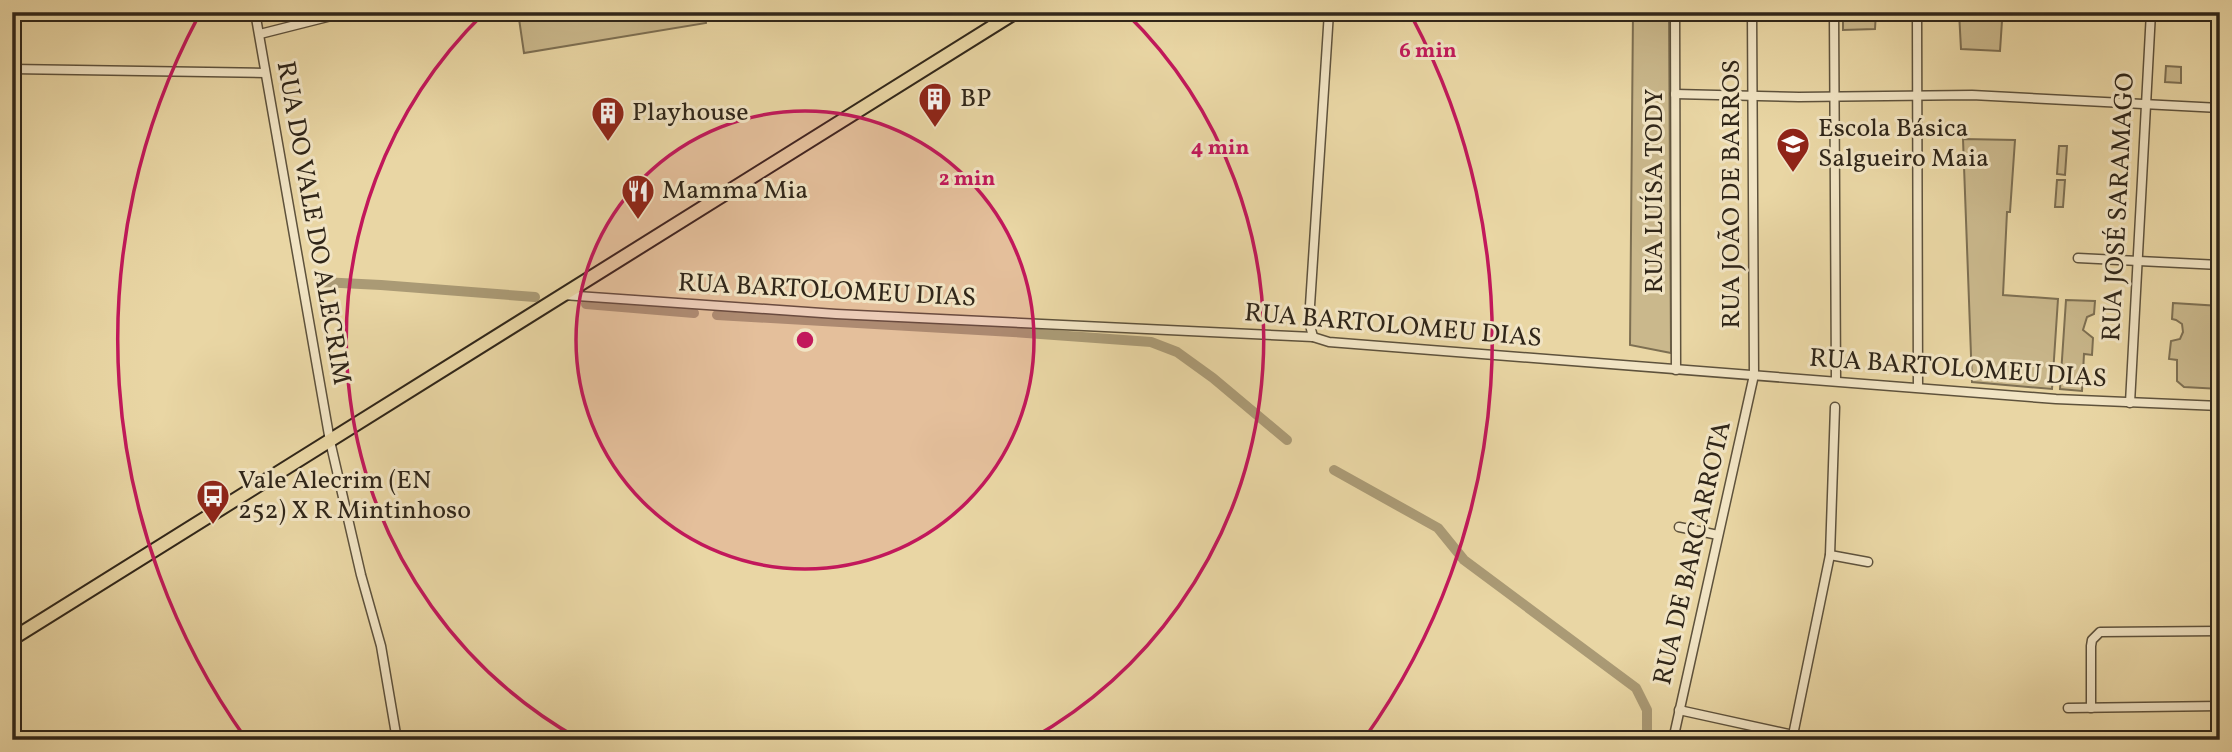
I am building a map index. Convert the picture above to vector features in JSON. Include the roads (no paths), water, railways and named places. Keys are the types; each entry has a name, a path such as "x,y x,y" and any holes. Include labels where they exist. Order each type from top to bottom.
{"main road":[{"path":"12,639 1016,12"}],"street":[{"name":"RUA DO VALE DO ALECRIM","path":"255,12 330,441 361,575 381,646 397,740"},
{"path":"260,34 347,12"},
{"path":"1313,337 1309,321 1329,12"},
{"name":"RUA LUÍSA TODY","path":"1675,12 1676,370"},
{"name":"RUA JOÃO DE BARROS","path":"1752,12 1754,375"},
{"path":"1834,12 1836,381"},
{"path":"1917,12 1918,387"},
{"name":"RUA JOSÉ SARAMAGO","path":"2130,403 2151,12"},
{"path":"12,69 265,74"},
{"path":"1675,94 1834,97 1972,95 2220,108"},
{"path":"2078,258 2220,265"},
{"name":"RUA BARTOLOMEU DIAS","path":"563,295 836,314 1313,337 1329,342 1676,370 2130,403 2220,406"},
{"name":"RUA DE BARCARROTA","path":"1673,740 1754,375"},
{"path":"1793,735 1830,555 1835,407"},
{"path":"1679,527 1718,536"},
{"path":"1830,555 1868,562"},
{"path":"2091,708 2091,646 2092,640 2100,632 2220,631"},
{"path":"2068,708 2220,706"},
{"path":"1679,710 1816,740"}],"waterway":[{"path":"321,282 535,297"},
{"path":"586,304 694,313"},
{"path":"717,315 1151,342 1177,352 1213,378 1287,440"},
{"path":"1334,470 1438,528 1464,560 1636,688 1647,710 1647,740"}],"place":[{"name":"BP","path":"935,129"},
{"name":"Playhouse","path":"608,143"},
{"name":"Escola Básica Salgueiro Maia","path":"1793,174"},
{"name":"Mamma Mia","path":"638,221"},
{"name":"Vale Alecrim (EN 252) X R Mintinhoso","path":"213,526"}]}
